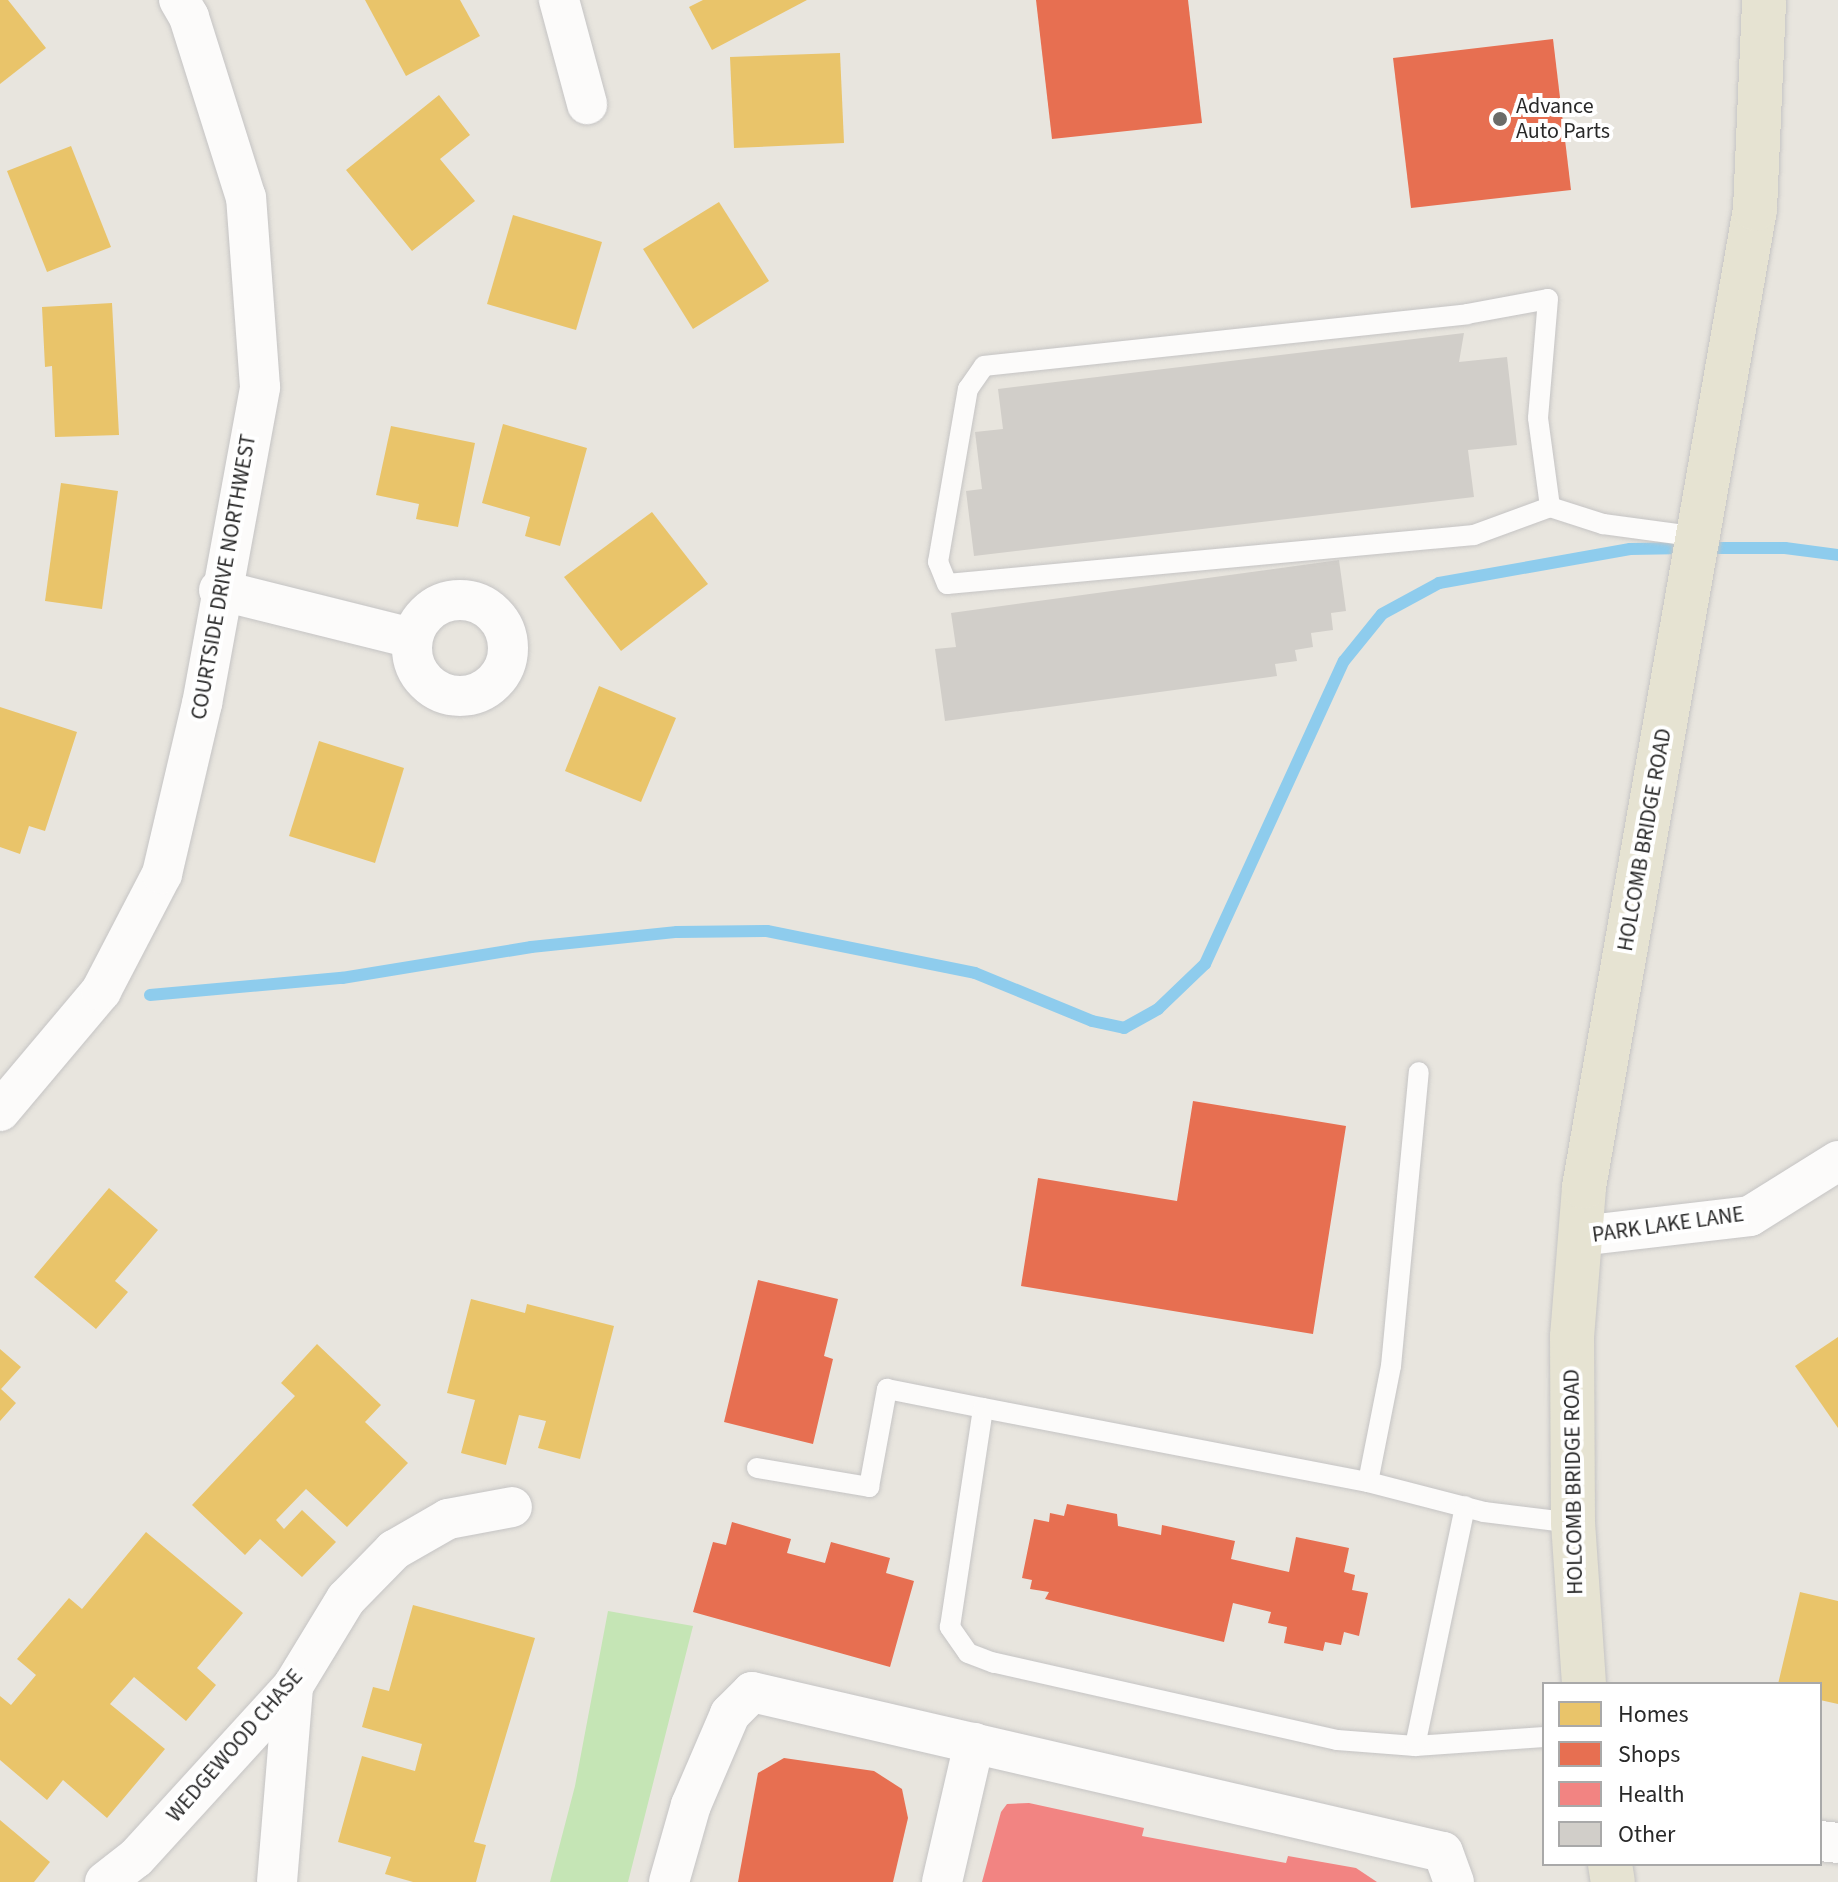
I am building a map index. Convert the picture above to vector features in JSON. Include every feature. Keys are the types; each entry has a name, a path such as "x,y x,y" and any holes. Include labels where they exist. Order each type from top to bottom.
{"main road":[{"name":"HOLCOMB BRIDGE ROAD","path":"1584,1682 1573,1523 1572,1337 1586,1172 1755,209 1764,0"}],"street":[{"name":"COURTSIDE DRIVE NORTHWEST","path":"0,1111 101,991 162,874 202,704 219,590 260,387 246,198 189,17 179,0"},
{"path":"559,0 587,104"},
{"path":"219,590 412,638"},
{"name":"PARK LAKE LANE","path":"1580,1236 1750,1216 1838,1161"},
{"name":"WEDGEWOOD CHASE","path":"105,1882 136,1858 293,1686 346,1599 394,1550 448,1519 512,1507"},
{"path":"277,1882 293,1686"},
{"path":"669,1882 691,1805 730,1714 752,1692 1443,1852 1454,1882"},
{"path":"942,1882 974,1743"}],"lane":[{"path":"1550,507 1538,418 1548,299 1467,314 984,366 968,389 938,562 947,584 1474,535 1550,507 1603,524 1699,537"},
{"path":"1368,1482 1391,1366 1419,1072"},
{"path":"757,1468 869,1487 887,1389 1368,1482 1465,1506 1573,1523"},
{"path":"983,1408 950,1627 968,1653 994,1663 1337,1740 1415,1746 1542,1737"},
{"path":"1415,1746 1465,1506"}],"green space":[{"path":"608,1611 693,1626 628,1882 550,1882 575,1786"}],"building: Homes":[{"path":"0,0 8,0 46,48 0,84"},
{"path":"365,0 460,0 480,36 406,76"},
{"path":"703,0 807,0 712,50 689,7"},
{"path":"840,53 844,143 734,148 730,57"},
{"path":"439,95 470,135 440,159 475,201 412,251 346,170"},
{"path":"71,146 111,247 47,272 7,171"},
{"path":"719,202 769,281 693,329 643,249"},
{"path":"513,215 602,242 576,330 487,304"},
{"path":"112,303 119,435 55,437 52,366 45,367 42,307"},
{"path":"503,424 587,448 560,546 525,536 530,517 482,503"},
{"path":"391,426 475,443 458,527 416,519 419,504 376,495"},
{"path":"61,483 118,491 102,609 45,601"},
{"path":"652,512 708,584 621,651 564,577"},
{"path":"599,686 676,718 641,802 565,771"},
{"path":"0,707 77,732 45,831 29,826 20,854 0,847"},
{"path":"319,741 404,768 375,863 289,836"},
{"path":"109,1188 158,1230 115,1281 128,1292 96,1329 34,1277"},
{"path":"471,1299 525,1313 527,1304 614,1326 580,1459 538,1448 546,1421 519,1415 506,1465 461,1453 475,1400 447,1393"},
{"path":"1838,1337 1838,1428 1795,1366"},
{"path":"317,1344 381,1405 365,1422 408,1463 347,1527 306,1489 276,1520 284,1529 302,1510 336,1542 302,1577 260,1539 245,1555 192,1505 295,1396 281,1383"},
{"path":"0,1349 21,1367 1,1389 16,1403 0,1421"},
{"path":"146,1532 243,1613 197,1668 216,1685 186,1721 134,1677 110,1704 165,1749 107,1818 63,1780 47,1800 0,1760 0,1696 11,1705 36,1675 17,1659 69,1598 82,1609"},
{"path":"1800,1592 1838,1601 1838,1704 1822,1700 1822,1682 1778,1682"},
{"path":"413,1605 535,1638 474,1842 486,1845 476,1882 413,1882 385,1874 391,1857 338,1842 362,1756 415,1771 422,1744 362,1727 373,1687 389,1691"},
{"path":"0,1820 50,1862 34,1882 0,1882"}],"building: Shops":[{"path":"1036,0 1188,0 1202,123 1052,139"},
{"path":"1553,39 1571,190 1411,208 1393,58"},
{"path":"1193,1101 1346,1126 1313,1334 1021,1286 1038,1178 1177,1201"},
{"path":"758,1280 838,1299 824,1356 833,1359 813,1444 724,1422"},
{"path":"1067,1504 1117,1514 1118,1526 1161,1535 1162,1525 1235,1541 1231,1559 1289,1572 1296,1537 1349,1548 1344,1572 1355,1575 1352,1590 1368,1593 1359,1636 1344,1632 1341,1645 1325,1642 1323,1651 1284,1643 1287,1627 1268,1623 1271,1612 1233,1603 1224,1642 1045,1599 1049,1592 1030,1589 1032,1580 1022,1578 1034,1519 1049,1522 1050,1513 1064,1516"},
{"path":"732,1522 791,1539 787,1553 825,1563 831,1542 890,1558 886,1573 914,1581 890,1667 693,1612 713,1542 726,1545"},
{"path":"784,1758 874,1771 902,1789 908,1818 893,1882 738,1882 758,1773"}],"building: Health":[{"path":"1029,1803 1144,1828 1142,1836 1286,1863 1288,1856 1356,1868 1377,1882 982,1882 1001,1812 1007,1804"}],"building: Other":[{"path":"1464,333 1459,362 1507,357 1517,445 1468,450 1474,497 974,556 966,491 982,489 975,432 1003,429 998,389"},
{"path":"1339,560 1346,611 1331,613 1333,630 1311,633 1313,647 1295,650 1297,661 1275,664 1277,676 945,721 935,649 956,647 951,613"}],"waterway":[{"path":"150,995 342,978 531,947 677,932 767,931 975,973 1092,1021 1124,1028 1158,1009 1205,964 1344,661 1382,614 1439,583 1630,549 1686,548"},
{"path":"1705,548 1785,548 1838,555"}],"place":[{"name":"Advance Auto Parts","path":"1500,119"}]}
